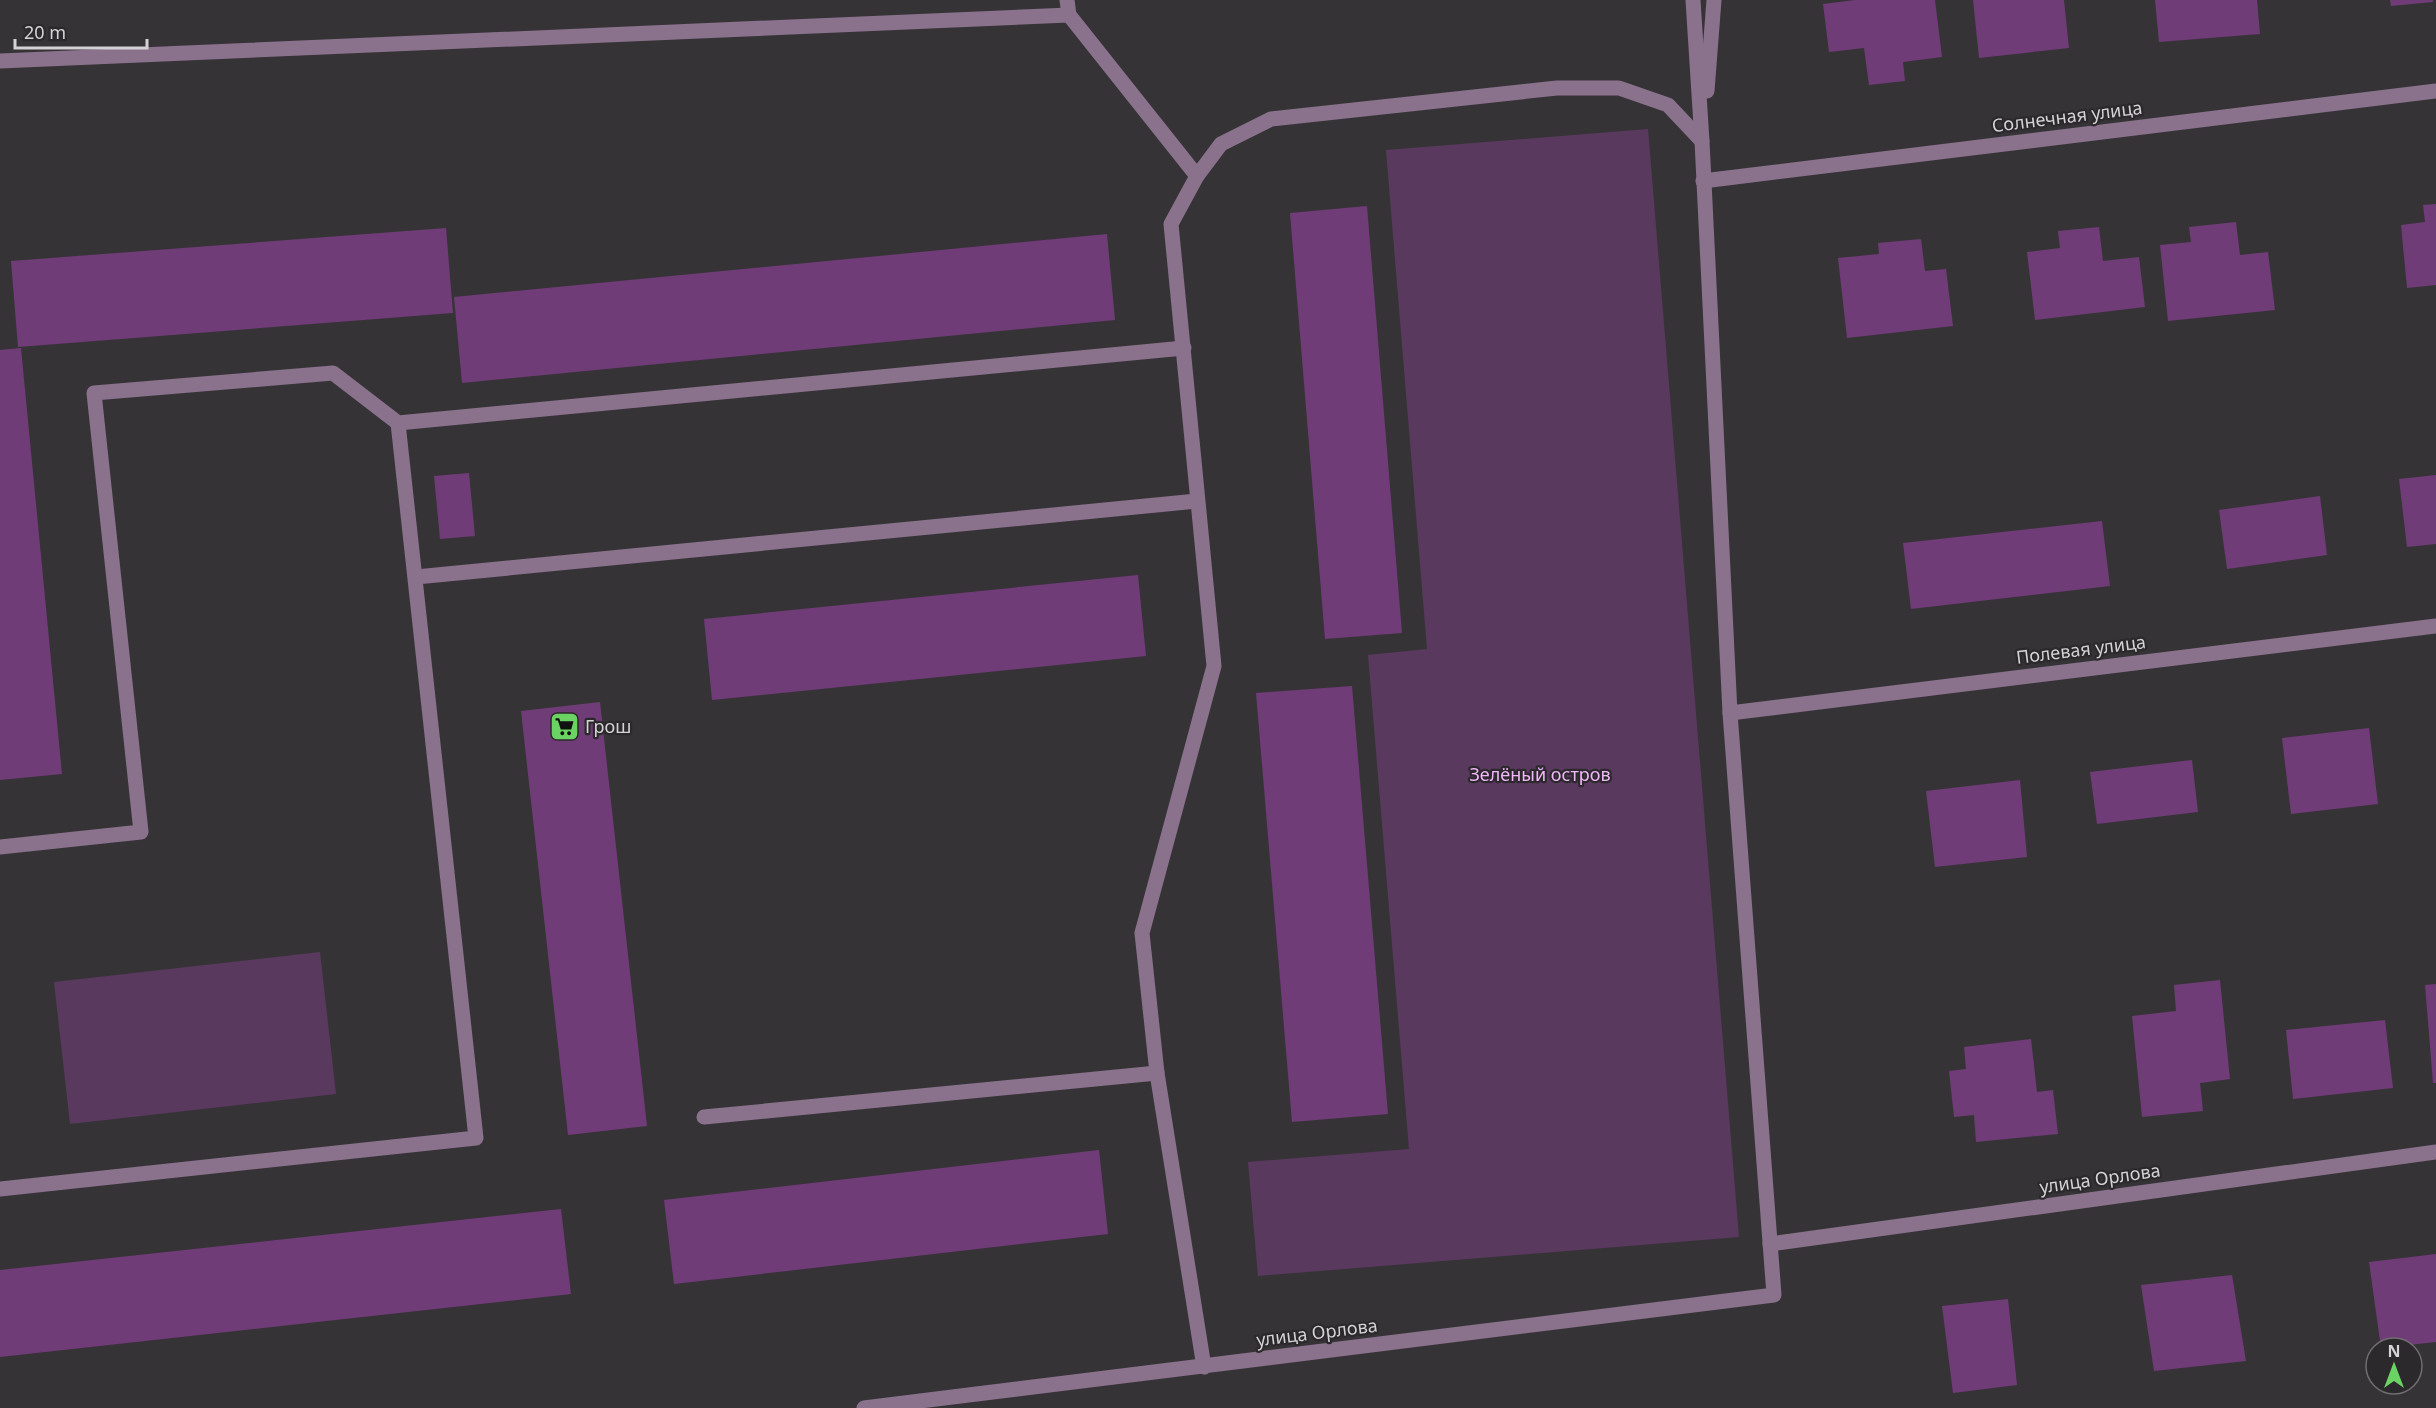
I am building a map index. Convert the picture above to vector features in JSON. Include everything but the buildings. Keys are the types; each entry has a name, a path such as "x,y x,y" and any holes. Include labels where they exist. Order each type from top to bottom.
{"street":[{"path":"1693,0 1730,713 1770,1244"},
{"path":"1702,141 1714,0"},
{"path":"0,61 1068,7 1197,176"},
{"path":"1204,1367 1157,1073 1142,933 1214,666 1171,224 1197,176 1221,144 1271,119 1557,88 1619,88 1668,105 1702,141"},
{"name":"Солнечная улица","path":"1703,181 2436,91"},
{"path":"0,847 141,831 94,393 333,373 398,423 1184,348"},
{"path":"0,1189 476,1138 398,423"},
{"path":"416,577 1197,501"},
{"name":"Полевая улица","path":"1730,713 2436,627"},
{"path":"704,1117 1157,1073"},
{"name":"улица Орлова","path":"864,1408 1774,1295 1770,1244 2436,1152"}],"green space":[{"name":"Зелёный остров","path":"1648,129 1739,1237 1258,1276 1248,1162 1409,1149 1368,655 1427,649 1386,150"},
{"path":"320,952 336,1094 70,1124 54,982"}],"place":[{"name":"Грош","path":"564,727"}]}
